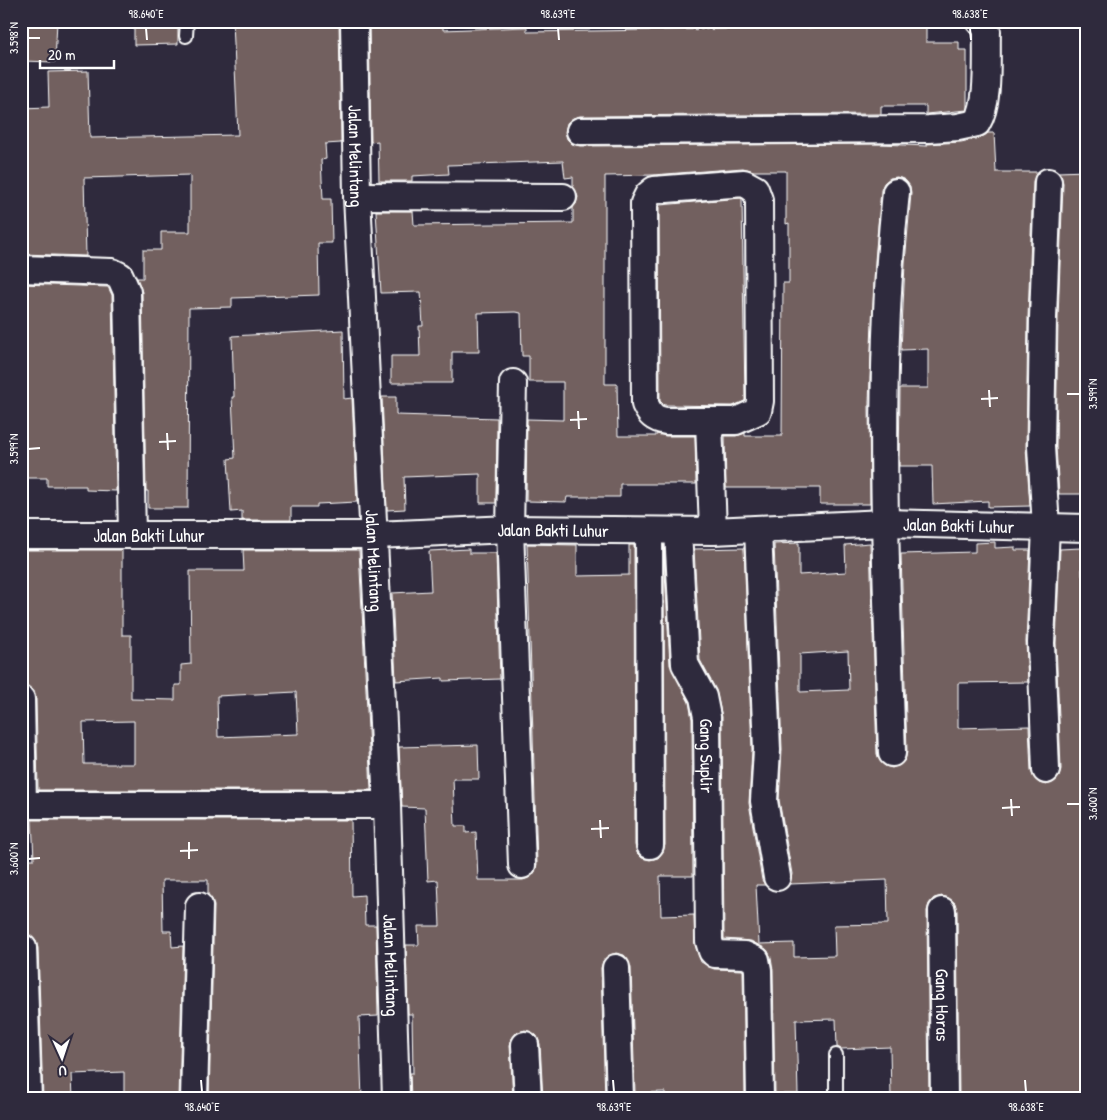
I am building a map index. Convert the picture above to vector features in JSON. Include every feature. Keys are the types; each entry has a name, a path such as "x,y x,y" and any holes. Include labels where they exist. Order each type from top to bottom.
{"street":[{"name":"Jalan Melintang","path":"354,21 357,196 387,805 396,1099"},
{"path":"580,130 929,129 958,127 977,123 982,115 984,102 987,31 982,22 979,21"},
{"path":"1046,770 1041,643 1046,528 1041,447 1048,182"},
{"path":"744,183 755,189 759,200 760,401 758,411 749,416 736,421 709,421 656,419 649,413 645,404 644,204 648,195 654,190 744,183"},
{"path":"892,753 884,523 885,361 889,257 896,192"},
{"path":"357,196 563,197"},
{"path":"21,269 112,272 120,276 124,284 127,292 132,535"},
{"path":"513,383 510,529 522,866"},
{"path":"709,421 713,531"},
{"name":"Jalan Bakti Luhur","path":"21,535 375,535 510,529 713,531 884,523 1086,528"},
{"path":"758,529 767,750 764,797 777,877"},
{"path":"649,531 650,845"},
{"name":"Gang Suplir","path":"678,531 685,664 703,697 707,717 709,941 712,951 716,954 745,955 756,960 758,970 760,1099"},
{"path":"21,699 22,805 387,805"},
{"path":"194,1099 199,906"},
{"name":"Gang Horas","path":"942,911 944,1099"},
{"path":"24,948 28,1099"},
{"path":"616,968 620,1099"},
{"path":"525,1045 528,1099"}],"lane":[{"path":"186,36 187,21"},
{"path":"836,1054 836,1099"}],"building":[{"path":"21,21 57,21 55,62 21,61"},
{"path":"134,21 178,21 178,44 134,45"},
{"path":"233,21 339,21 341,143 325,144 326,159 321,160 323,199 331,199 332,243 318,243 319,295 232,298 232,307 189,308 188,508 148,508 148,491 146,491 142,292 137,278 143,278 143,250 161,250 161,232 190,232 190,175 84,178 86,256 21,254 21,108 49,107 48,72 88,71 90,138 238,135"},
{"path":"369,21 443,21 443,30 527,27 527,32 926,26 926,42 959,42 959,50 967,50 967,110 926,114 926,106 881,106 881,114 580,116 573,118 567,123 565,132 567,139 572,144 580,146 881,144 927,146 927,144 961,142 980,138 988,133 994,133 996,172 1037,172 1033,181 1028,318 1026,447 1030,506 988,507 988,501 933,504 932,466 899,466 900,388 928,388 928,349 901,350 905,263 911,193 910,186 905,180 897,177 890,178 884,183 881,190 875,261 869,402 870,504 820,504 820,488 726,488 725,436 736,436 745,433 745,436 782,436 783,283 789,283 789,223 786,224 786,171 754,171 743,168 653,175 605,176 605,384 617,384 618,436 656,436 656,434 695,436 696,484 620,484 620,497 567,497 566,502 526,501 527,419 563,420 563,382 529,382 529,356 522,356 521,313 515,312 478,313 479,352 452,352 452,383 391,383 391,356 420,356 419,326 423,326 421,292 381,293 376,211 413,211 414,225 573,223 573,207 578,197 573,187 573,177 565,178 563,161 448,165 449,174 412,176 412,181 379,181 378,141 371,142"},
{"path":"1086,171 1086,494 1059,494 1056,447 1063,183 1058,172"},
{"path":"741,198 745,401 733,406 664,405 660,401 659,206"},
{"path":"21,284 108,287 112,295 116,491 86,490 86,486 47,486 47,478 21,478"},
{"path":"343,330 344,399 352,398 357,502 317,504 317,507 291,507 291,520 242,520 242,511 231,512 228,459 235,458 232,336"},
{"path":"382,397 396,397 396,415 497,418 496,503 480,503 480,474 404,477 405,509 387,510"},
{"path":"995,542 995,548 1015,547 1015,550 1030,550 1026,642 1028,682 958,683 958,728 1029,726 1031,771 1039,783 1046,785 1054,782 1059,777 1061,769 1056,643 1060,549 1081,548 1082,576 1086,575 1086,1099 959,1099 957,911 955,903 949,898 942,896 934,898 929,904 927,911 929,1099 891,1099 890,1047 841,1049 837,1047 836,1019 796,1020 798,1094 775,1094 773,970 771,957 767,950 751,941 724,939 722,717 716,690 700,660 694,549 744,548 752,750 749,803 762,880 765,885 756,885 759,944 794,943 794,957 835,956 834,925 888,924 887,880 790,884 792,874 779,800 782,749 774,544 799,543 799,575 846,572 845,545 870,543 877,754 885,766 892,768 900,765 905,760 907,752 901,554 975,552 975,543","holes":["848,651 849,690 800,692 800,654"]},
{"path":"527,544 577,545 577,576 629,575 629,545 634,545 635,845 637,853 642,858 650,860 658,858 663,852 665,845 664,552 670,665 689,702 692,719 693,876 660,876 661,916 694,915 695,945 701,962 714,969 743,970 745,1095 737,1095 738,1099 665,1099 665,1092 635,1093 631,968 624,955 616,953 608,956 603,961 601,968 605,1099 543,1099 540,1044 537,1036 525,1030 516,1033 510,1045 513,1099 411,1099 410,1073 413,1073 412,1014 408,1014 406,945 419,945 418,926 440,926 438,880 428,881 425,808 402,807 399,747 478,745 479,779 453,779 455,826 466,826 466,833 476,832 478,880 523,880 535,872 537,864"},
{"path":"469,549 469,553 496,553 500,679 443,681 443,678 396,681 392,593 431,591 429,551"},
{"path":"23,550 122,550 122,635 131,635 131,699 175,700 175,685 181,685 181,665 191,664 190,571 244,571 243,550 359,550 371,790 38,790 36,699 34,691 25,685","holes":["296,692 298,734 218,737 217,696","134,721 134,764 84,764 83,722"]},
{"path":"32,820 351,820 352,896 364,895 365,925 376,925 378,1016 359,1017 362,1099 209,1099 214,906 212,899 208,895 208,880 162,880 163,931 171,931 172,947 183,946 179,1099 124,1099 124,1072 72,1074 73,1099 43,1099 38,948 36,941 30,935 21,933 21,865 28,865 28,859 34,859"}]}
